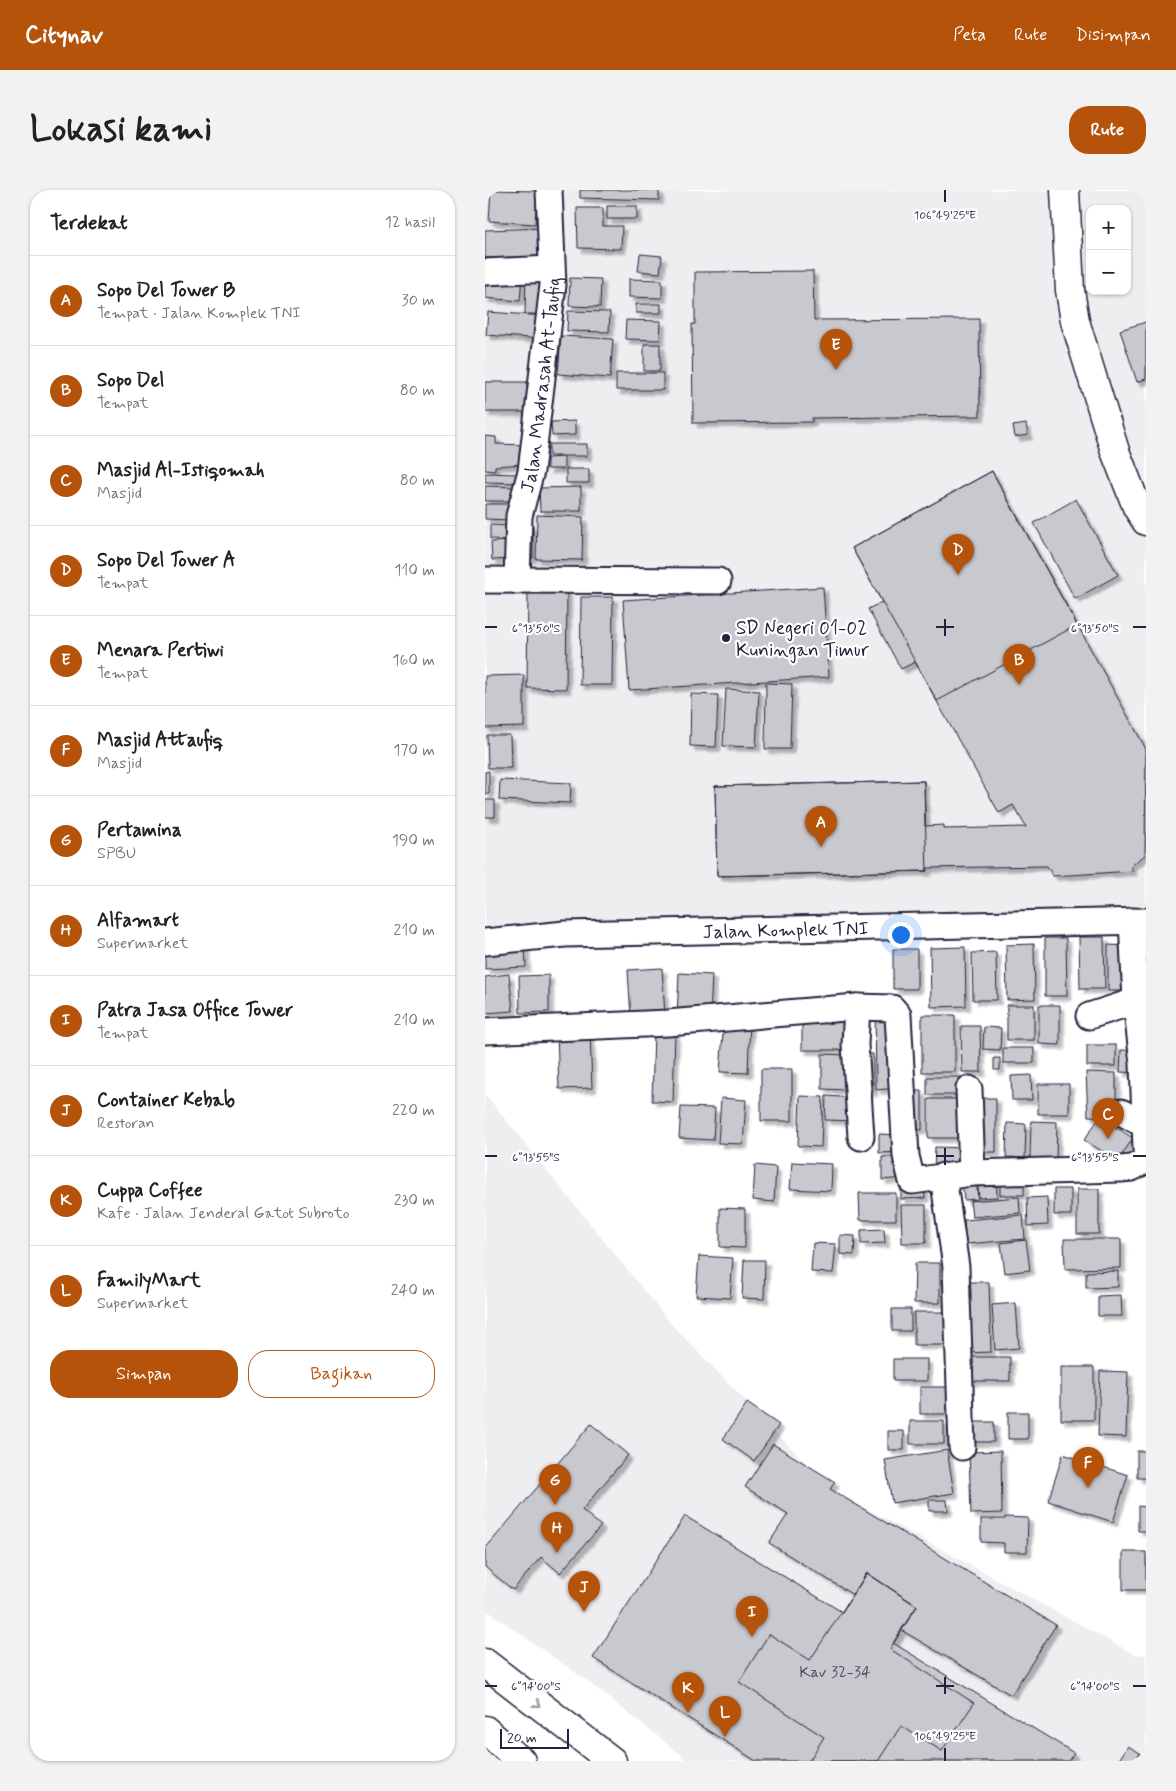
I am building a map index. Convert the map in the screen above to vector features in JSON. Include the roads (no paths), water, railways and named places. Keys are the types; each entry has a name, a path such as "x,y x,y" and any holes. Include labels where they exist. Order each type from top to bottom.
{"main road":[{"path":"1065,190 1069,290 1075,321 1115,452 1137,507 1146,521"},
{"path":"485,1663 612,1761"},
{"path":"485,1730 521,1761"}],"street":[{"name":"Jalan Madrasah At-Taufig","path":"517,581 517,533 531,471 553,285 549,190"},
{"path":"485,272 551,269"},
{"path":"485,580 718,581"},
{"path":"1139,921 1136,1001 1143,1063 1143,1124 1146,1149"},
{"name":"Jalan Komplek TNI","path":"485,942 565,934 1139,921"},
{"path":"1089,1016 1136,1001"},
{"path":"485,1031 668,1023 857,1007 892,1008 898,1015 905,1156 912,1181 972,1174 1121,1169 1132,1168 1146,1160"},
{"path":"857,1007 855,1044 861,1137"},
{"path":"969,1089 972,1174"},
{"path":"1121,1112 1143,1124"},
{"path":"943,1176 955,1267 962,1447"}],"place":[{"name":"Menara Pertiwi","path":"836,370"},
{"name":"Sopo Del Tower A","path":"958,575"},
{"name":"SD Negeri 01-02 Kuningan Timur","path":"726,638"},
{"name":"Sopo Del","path":"1019,685"},
{"name":"Sopo Del Tower B","path":"821,847"},
{"name":"Masjid Al-Istiqomah","path":"1108,1139"},
{"name":"Masjid Attaufiq","path":"1088,1488"},
{"name":"Pertamina","path":"555,1505"},
{"name":"Alfamart","path":"557,1553"},
{"name":"Container Kebab","path":"584,1612"},
{"name":"Patra Jasa Office Tower","path":"752,1637"},
{"name":"Cuppa Coffee","path":"688,1713"},
{"name":"FamilyMart","path":"725,1737"}]}
